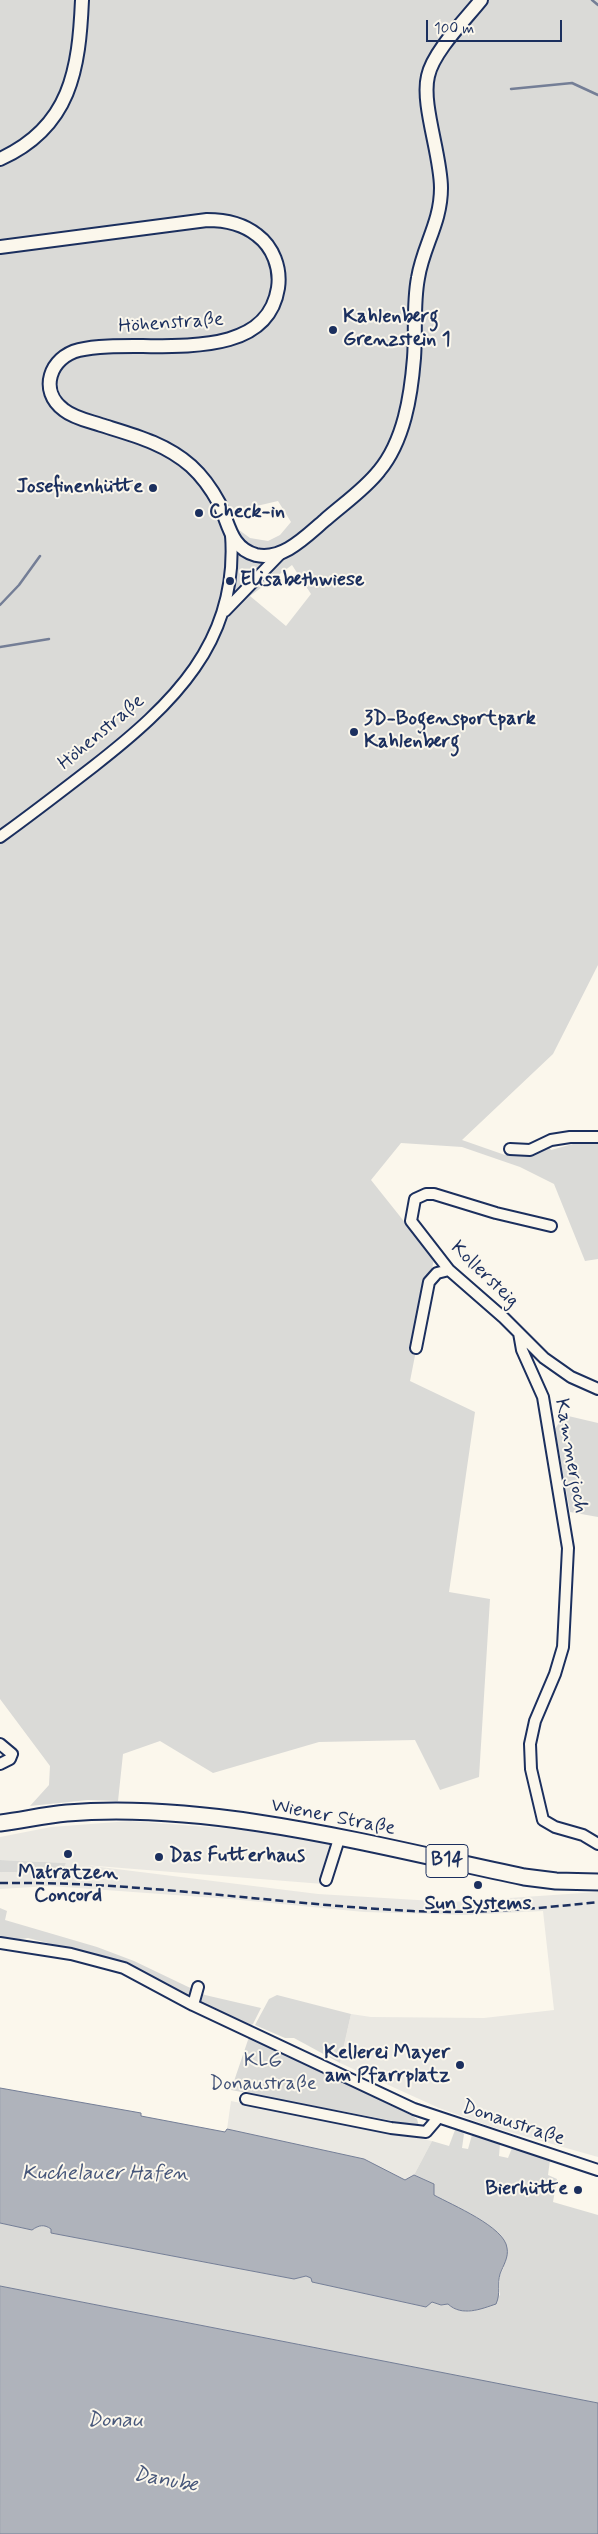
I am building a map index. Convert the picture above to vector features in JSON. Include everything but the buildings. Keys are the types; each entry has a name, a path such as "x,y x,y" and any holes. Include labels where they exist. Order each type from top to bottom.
{"main road":[{"name":"Wiener Straße","path":"0,1823 59,1814 119,1811 170,1813 257,1824 524,1877 598,1882"}],"street":[{"path":"0,159 32,139 51,119 66,96 73,80 79,53 82,0"},
{"name":"Höhenstraße","path":"0,837 117,748 171,700 192,672 223,614 276,554 304,537 366,486 386,462 400,433 408,398 414,359 418,274 438,220 441,199 441,171 427,96 427,81 434,61 481,0"},
{"name":"Höhenstraße","path":"0,247 216,220 245,227 261,238 268,246 278,268 276,296 265,318 248,332 228,340 173,346 81,350 67,354 56,364 49,384 54,400 68,414 157,443 189,464 215,496 231,535 232,569 223,614"},
{"name":"Höhenstraße","path":"231,535 247,551 257,555 276,554"},
{"path":"510,1149 530,1150 551,1140 598,1137"},
{"name":"Kollersteig","path":"551,1226 496,1213 434,1194 426,1194 416,1199 411,1221 449,1270 558,1370 598,1389"},
{"path":"416,1348 429,1282 437,1273 449,1270"},
{"name":"Kammerjoch","path":"518,1333 522,1350 543,1397 568,1548 563,1647 555,1674 535,1721 530,1744 531,1768 543,1820 555,1827 583,1835 598,1844"},
{"path":"0,1744 12,1754 10,1759 0,1764"},
{"path":"326,1880 339,1839"},
{"path":"0,1944 72,1954 124,1968 193,2005 438,2118"},
{"path":"193,2005 198,1987"},
{"name":"Donaustraße","path":"246,2099 391,2128 426,2132 438,2118 598,2170"}],"shaded area":[{"path":"130,1821 260,1831 336,1844 323,1884 84,1865 318,1894 450,1902 598,1892 598,2157 492,2127 439,2108 340,2063 351,2014 371,2017 484,2018 554,2010 543,1911 466,1915 364,1912 230,1899 50,1886 0,1889 0,1872 62,1873 66,1863 0,1860 0,1837 51,1827"},
{"path":"231,2101 432,2141 414,2175 405,2181 364,2159 227,2129"}],"green space":[{"path":"0,0 598,0 598,965 553,1054 462,1140 505,1155 548,1145 551,1150 573,1144 598,1144 598,1259 585,1261 554,1184 520,1167 462,1147 401,1143 371,1180 434,1259 410,1381 475,1412 449,1592 490,1599 479,1777 440,1790 415,1740 319,1742 213,1773 160,1741 123,1754 118,1801 88,1800 30,1806 49,1785 50,1766 0,1699","holes":["278,501 291,522 280,535 268,541 250,538 239,530 231,512","292,565 311,594 286,626 250,596"]},
{"path":"564,1415 598,1423 598,1517 570,1512 555,1429"},
{"path":"0,1860 66,1863 62,1873 0,1872"},
{"path":"0,1908 7,1911 5,1920 97,1947 134,1961 205,1995 261,2008 253,2024 249,2026 122,1962 28,1938 0,1939"},
{"path":"277,1995 351,2014 340,2063 294,2038 285,2038 255,2025 269,1999"},
{"name":"KLG Donaustraße","path":"249,2037 409,2114 417,2119 419,2126 231,2090"},
{"path":"455,2130 461,2130 464,2134 462,2148 468,2149 472,2135 500,2144 499,2156 508,2158 512,2148 550,2160 548,2175 557,2179 553,2202 598,2215 598,2403 0,2286 0,2223 32,2230 39,2226 44,2226 51,2229 51,2233 294,2279 306,2276 311,2278 312,2282 426,2307 432,2302 441,2305 448,2304 461,2311 482,2308 500,2295 500,2275 504,2267 441,2199 434,2195 434,2184 414,2175 432,2141 449,2146"}],"water":[{"name":"Kuchelauer Hafen","path":"0,2088 141,2113 141,2116 225,2132 227,2129 364,2159 405,2180 414,2175 434,2184 434,2195 476,2217 497,2232 504,2240 507,2255 500,2274 496,2304 472,2311 459,2310 448,2304 441,2305 432,2302 426,2307 312,2282 311,2278 306,2276 294,2279 51,2233 51,2229 44,2226 39,2226 32,2230 0,2223"},
{"name":"Donau","path":"0,2286 598,2403 598,2534 0,2534"}],"waterway":[{"path":"592,0 598,5"},
{"path":"511,89 572,83 598,95"},
{"path":"0,605 19,585 40,556"},
{"path":"0,647 49,639"}],"railway":[{"path":"0,1883 52,1883 155,1889 361,1908 435,1912 505,1910 598,1902"}],"place":[{"name":"Kahlenberg Grenzstein 1","path":"333,330"},
{"name":"Josefinenhütte","path":"153,488"},
{"name":"Check-in","path":"199,513"},
{"name":"Elisabethwiese","path":"230,581"},
{"name":"3D-Bogensportpark Kahlenberg","path":"354,732"},
{"name":"Matratzen Concord","path":"68,1854"},
{"name":"Das Futterhaus","path":"159,1857"},
{"name":"Sun Systems","path":"478,1885"},
{"name":"Kellerei Mayer am Pfarrplatz","path":"460,2065"},
{"name":"Bierhütte","path":"578,2190"}],"water label":[{"name":"Danube","path":"165,2481"}]}
